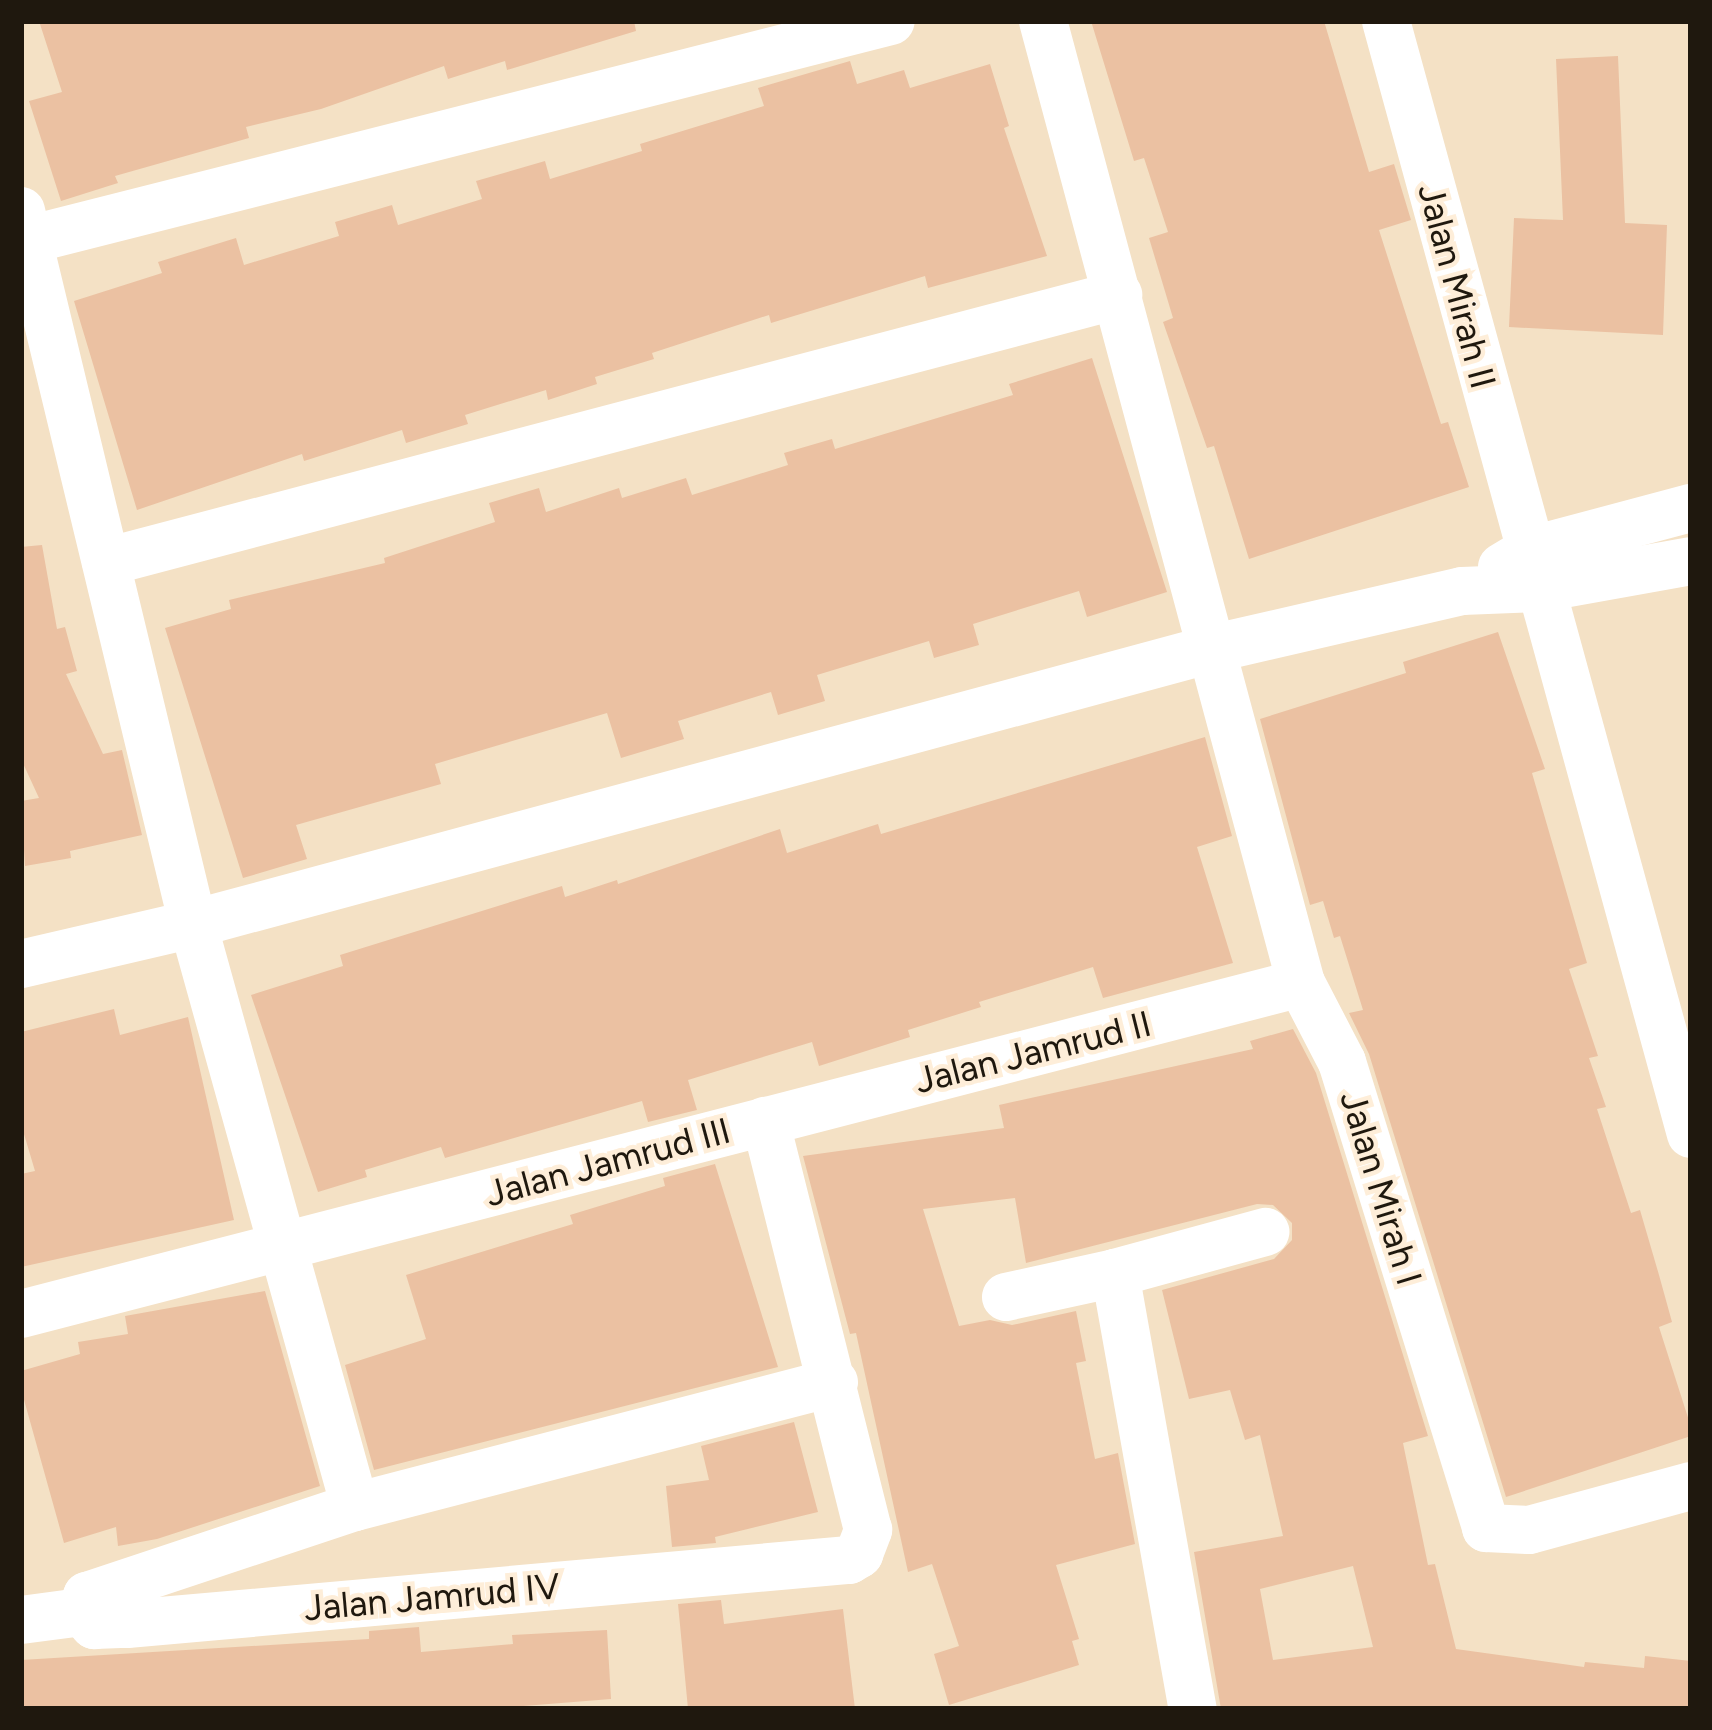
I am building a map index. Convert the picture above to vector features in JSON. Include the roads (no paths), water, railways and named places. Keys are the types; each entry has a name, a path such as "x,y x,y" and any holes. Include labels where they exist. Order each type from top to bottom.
{"street":[{"path":"356,1507 193,924 24,226 891,21"},
{"name":"Jalan Mirah I","path":"1043,21 1301,983 1342,1062 1486,1528 1529,1530 1691,1486"},
{"name":"Jalan Mirah II","path":"1386,21 1535,570"},
{"path":"106,562 1118,295"},
{"path":"21,964 193,924 1214,648 1462,591 1535,570 1691,508"},
{"path":"1535,570 1691,561"},
{"path":"1535,570 1691,1134"},
{"name":"Jalan Jamrud II","path":"765,1121 1301,983"},
{"name":"Jalan Jamrud III","path":"21,1314 765,1121 868,1530 865,1545 849,1560"},
{"path":"1006,1297 1115,1274 1265,1232"},
{"path":"1115,1274 1193,1709"},
{"path":"82,1612 88,1596 356,1507 834,1382"},
{"name":"Jalan Jamrud IV","path":"21,1620 82,1612 94,1625 128,1624 849,1560"}]}
